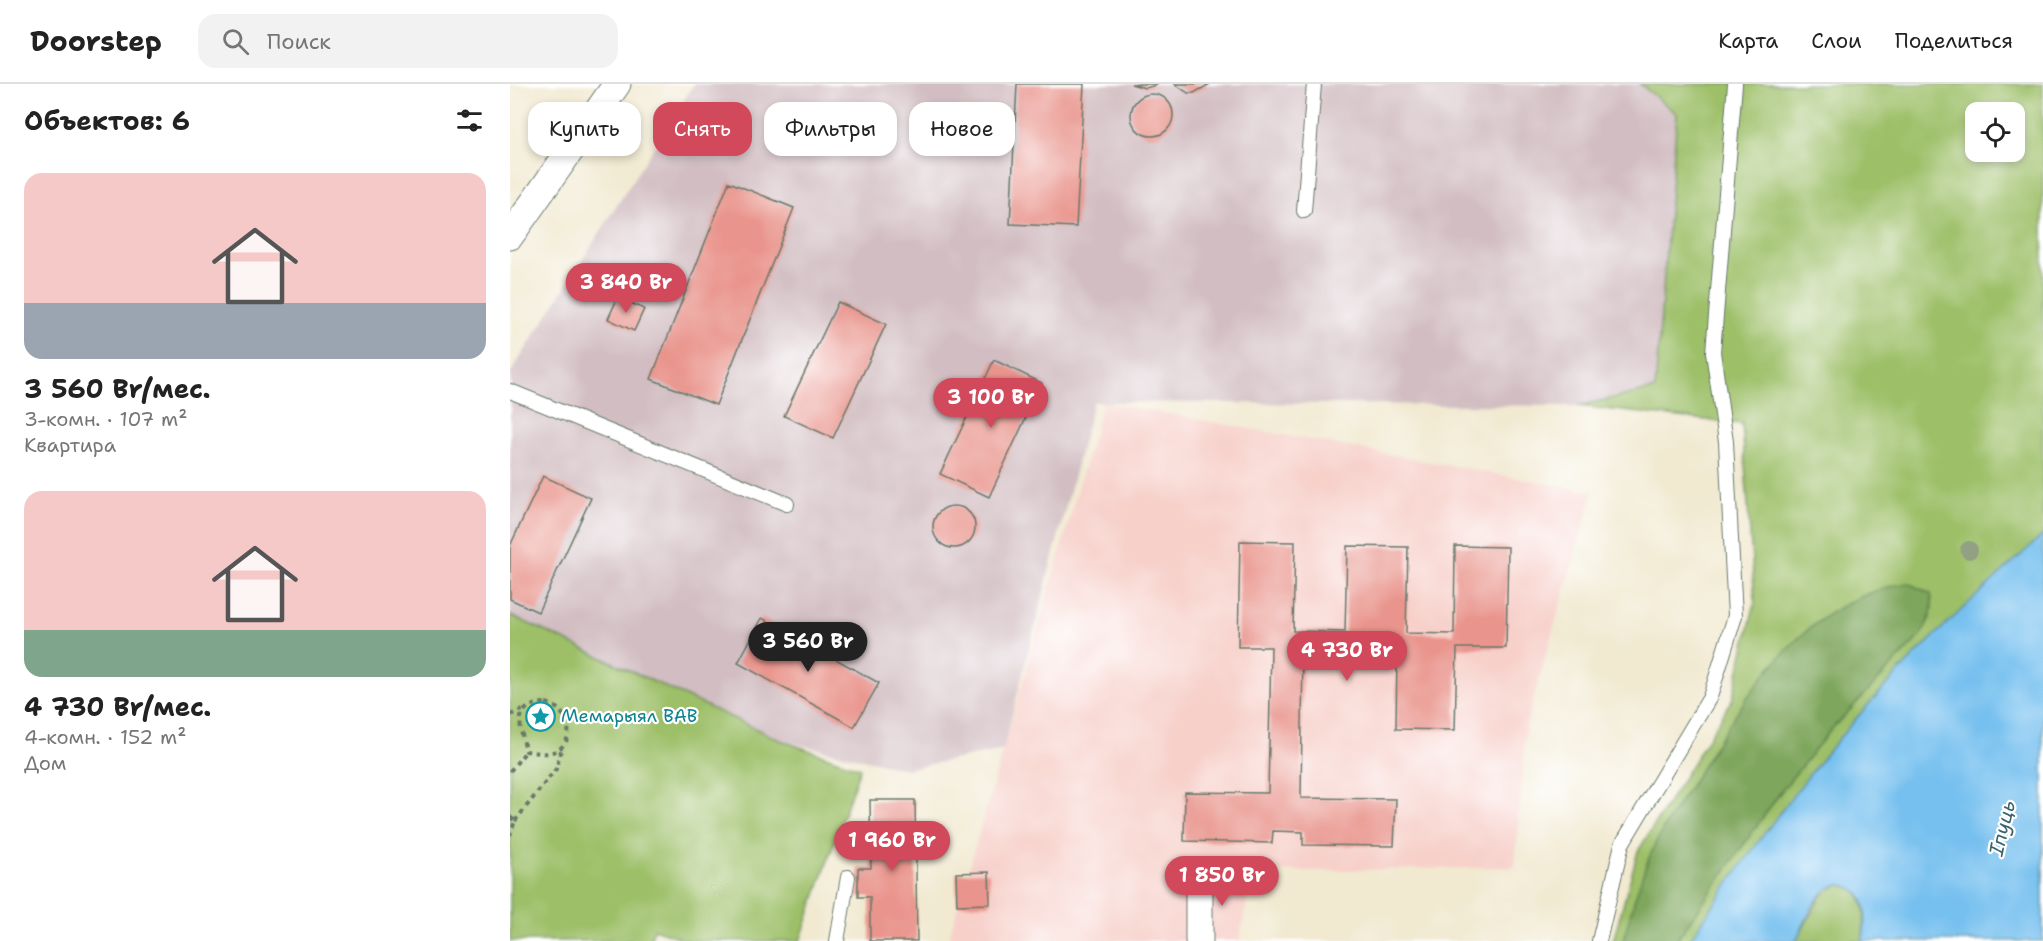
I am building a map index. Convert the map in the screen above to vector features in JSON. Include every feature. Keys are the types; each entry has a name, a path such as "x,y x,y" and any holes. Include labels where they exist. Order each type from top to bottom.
{"street":[{"path":"510,236 617,84"},
{"path":"1199,873 1199,941"}],"lane":[{"path":"1304,211 1314,84"},
{"path":"1599,941 1622,844 1710,697 1735,616 1726,442 1713,352 1735,84"},
{"path":"510,391 787,504"},
{"path":"837,941 848,877"}],"path":[{"path":"510,715 546,703 554,705 566,716 569,731 556,769 515,822 510,835"},
{"path":"526,751 519,729 520,720 531,707"},
{"path":"526,751 548,753 563,746"},
{"path":"510,771 526,751"},
{"path":"510,818 515,822"}],"shaded area":[{"path":"694,84 1640,84 1677,114 1655,389 1578,406 1093,402 1003,750 906,769 780,740 510,615 510,374 653,149 653,156 752,156 752,102 683,102"},
{"path":"1103,402 1593,492 1526,724 1515,867 1253,872 1239,941 948,941"}],"green space":[{"path":"1640,84 2043,84 2043,535 1929,643 1781,811 1689,941 1613,941 1638,851 1732,700 1755,602 1742,424 1578,406 1655,389 1677,114"},
{"path":"1908,583 1931,594 1931,615 1921,635 1829,732 1780,793 1676,941 1623,941 1640,882 1658,839 1718,741 1760,680 1810,628 1839,608 1871,592"},
{"path":"510,615 780,740 860,768 800,941 689,941 654,929 650,941 510,941"},
{"path":"1837,885 1847,886 1860,897 1864,913 1862,941 1796,941 1821,896"}],"water":[{"name":"Іпуць","path":"2043,535 2043,941 1862,941 1866,916 1863,902 1851,888 1839,885 1827,889 1817,900 1796,941 1689,941 1772,823 1876,696 1930,640"}],"building":[{"path":"1017,84 1084,84 1076,227 1010,224"},
{"path":"1131,84 1157,84 1157,85 1145,88"},
{"path":"1175,84 1210,84 1194,93 1188,93"},
{"path":"1152,94 1167,100 1173,115 1167,130 1152,136 1137,130 1131,115 1137,100"},
{"path":"729,182 794,208 716,405 651,379"},
{"path":"618,297 644,309 634,331 608,319"},
{"path":"838,302 886,324 833,438 784,416"},
{"path":"994,360 1042,383 989,497 940,474"},
{"path":"543,476 591,498 538,612 510,599 510,546"},
{"path":"954,506 969,512 975,527 969,542 954,548 939,542 933,527 939,512"},
{"path":"1240,541 1295,542 1293,631 1345,632 1347,546 1408,547 1406,633 1454,634 1455,546 1508,547 1506,648 1457,648 1455,730 1396,729 1397,653 1303,651 1301,798 1396,799 1394,846 1303,845 1303,832 1273,831 1272,843 1184,841 1185,792 1268,793 1271,647 1238,647"},
{"path":"762,618 879,683 854,727 738,663"},
{"path":"870,800 915,800 917,941 870,941 870,897 858,897 858,868 871,868"},
{"path":"989,872 990,904 957,905 956,873"}],"place":[{"name":"Мемарыял ВАВ","path":"540,716"}]}
